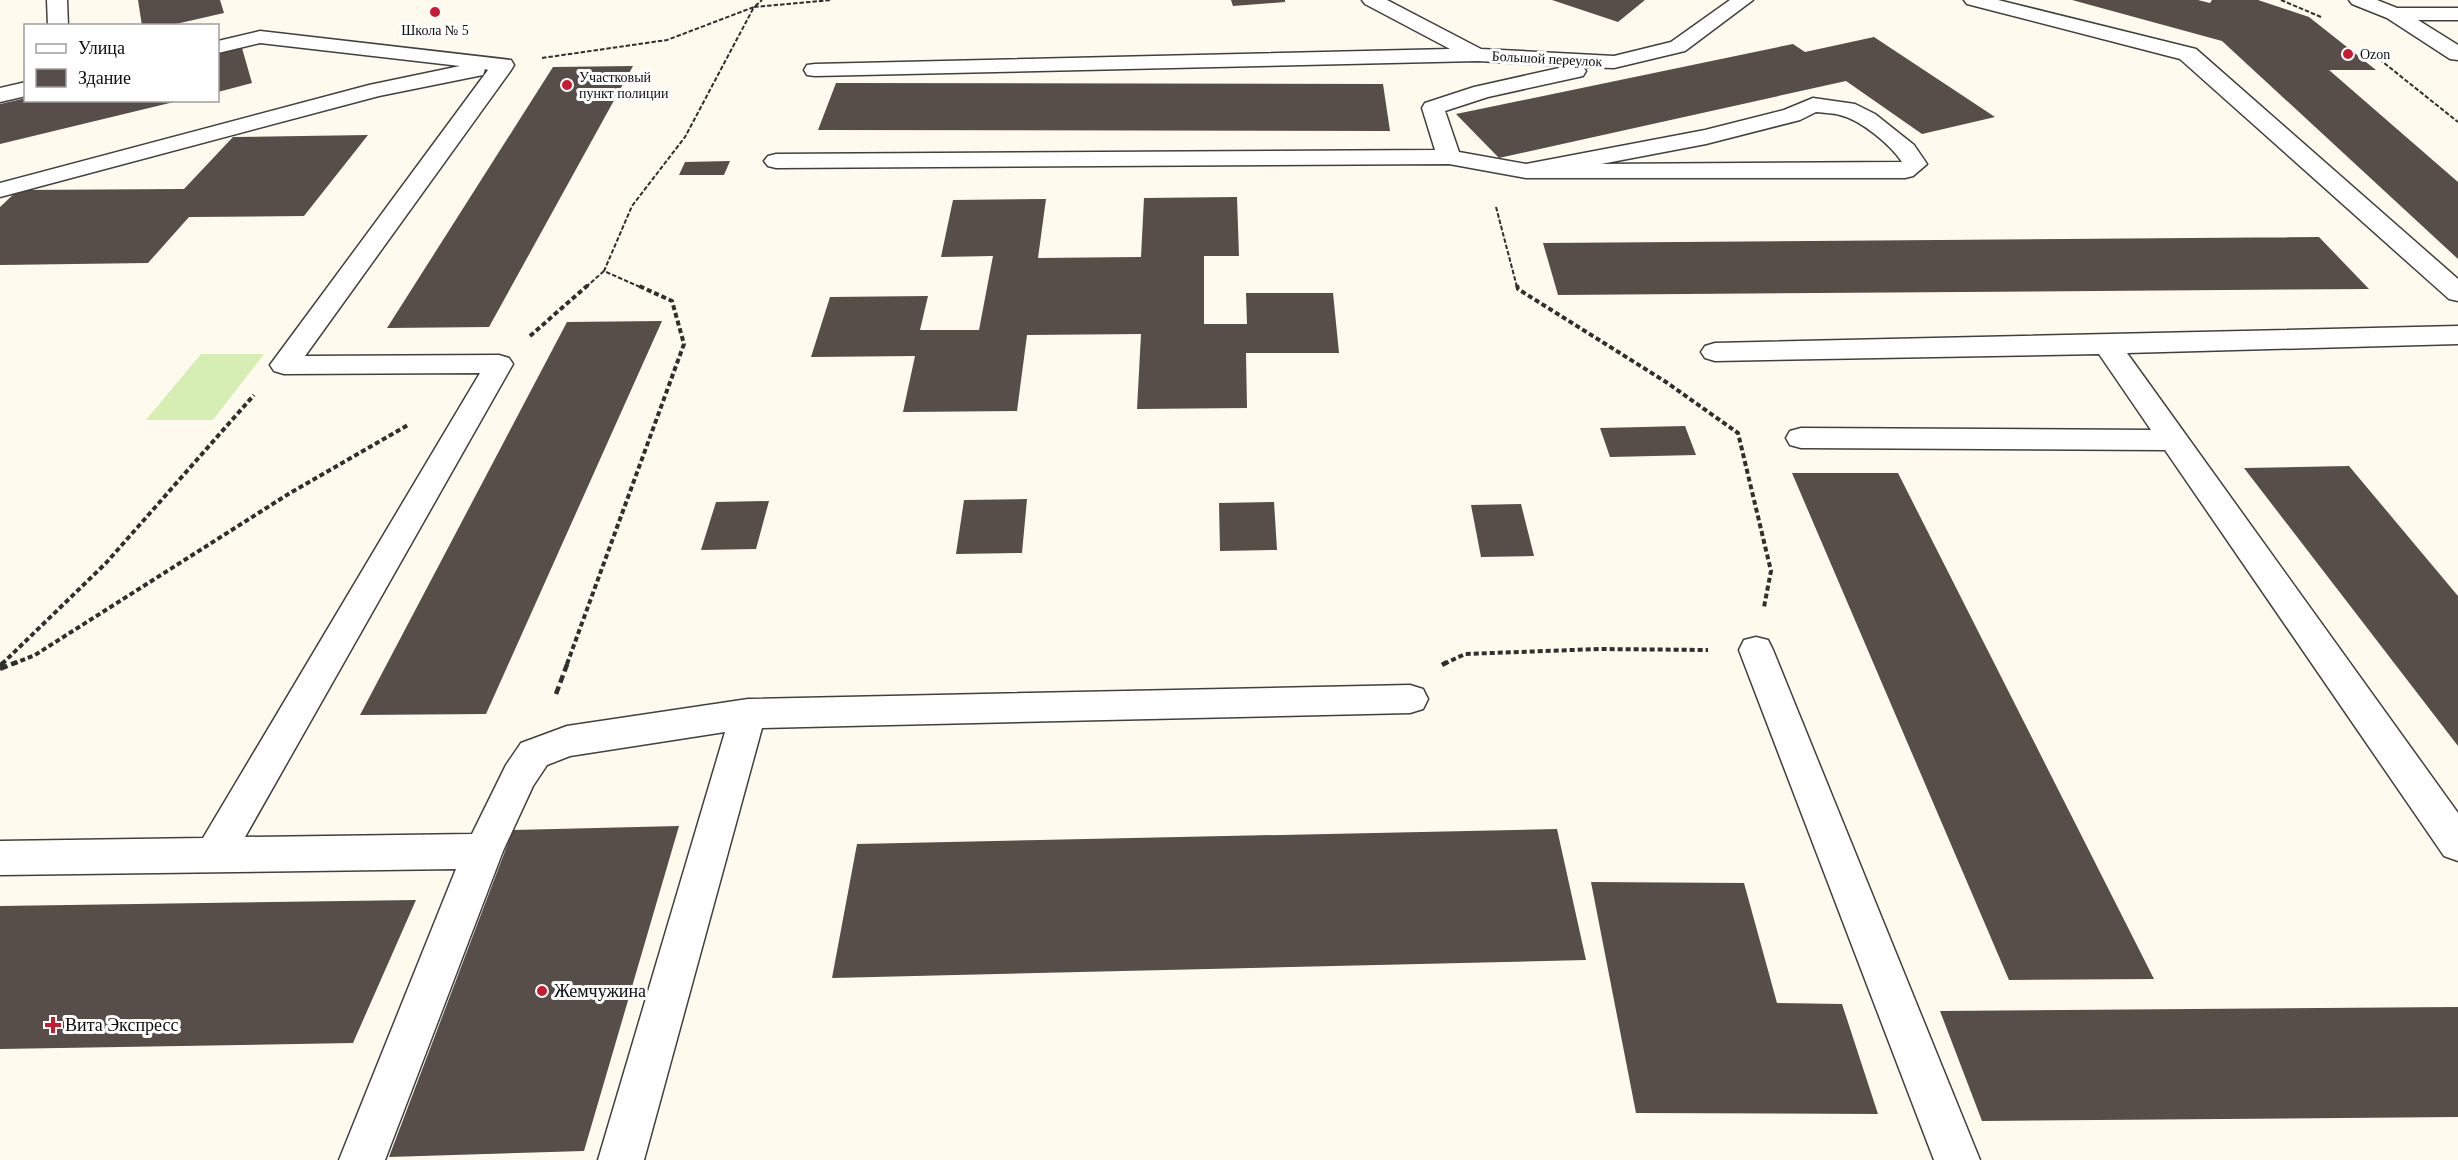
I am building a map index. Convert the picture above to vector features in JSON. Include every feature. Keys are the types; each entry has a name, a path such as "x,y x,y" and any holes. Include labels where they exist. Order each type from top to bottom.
{"street":[{"path":"57,0 58,24"},
{"path":"1372,0 1478,56"},
{"name":"Большой переулок","path":"815,69 1478,56 1614,62 1678,47 1743,0"},
{"path":"1974,0 2188,54 2458,293"},
{"path":"2359,0 2394,14 2458,54"},
{"path":"2394,14 2458,14"},
{"path":"219,47 260,38 503,64"},
{"path":"1449,157 1433,108 1482,92 1614,62"},
{"path":"0,190 377,90 503,64"},
{"path":"284,365 503,64"},
{"path":"0,95 24,89"},
{"path":"776,161 1449,157 1526,171 1905,171 1915,164 1906,150 1867,119 1847,109 1813,105 1792,115 1706,137 1526,171"},
{"path":"1715,352 2108,345 2458,335"},
{"path":"2108,345 2172,441 2458,844"},
{"path":"284,365 499,364"},
{"path":"214,855 499,364"},
{"path":"1801,438 2172,441"},
{"path":"1756,650 1957,1160"},
{"path":"362,1160 483,851 519,776 534,754 567,741 748,714 1410,699"},
{"path":"621,1160 748,714"},
{"path":"0,858 483,851"}],"path":[{"path":"499,364 604,271 632,206 685,137 754,7 762,0"},
{"path":"503,64 667,40 754,7 832,0"},
{"path":"2281,0 2322,17"},
{"path":"2359,43 2458,122"},
{"path":"1410,699 1423,694 1433,672 1448,661 1465,654 1599,650 1756,650 1771,571 1738,433 1666,382 1518,290 1493,197 1449,157"},
{"path":"534,754 684,344 672,301 604,271"},
{"path":"0,668 53,619 138,528 214,435 284,365"},
{"path":"0,668 35,655 290,493 411,423"}],"green space":[{"path":"201,354 264,354 213,420 146,420"}],"building":[{"path":"138,0 220,0 224,13 176,24 142,24"},
{"path":"1231,0 1285,0 1285,2 1233,6"},
{"path":"1552,0 1645,0 1618,22"},
{"path":"2072,0 2198,0 2210,3 2212,0 2258,0 2309,17 2376,70 2329,70 2458,182 2458,259 2222,41"},
{"path":"1874,37 1995,117 1922,134 1846,81 1499,158 1456,114 1793,44 1805,52"},
{"path":"242,48 252,83 219,92 219,54"},
{"path":"633,66 489,327 387,328 553,67"},
{"path":"836,83 1383,84 1390,131 818,130"},
{"path":"24,98 24,102 174,102 0,144 0,104"},
{"path":"368,135 304,216 189,217 148,263 0,265 0,207 18,190 184,189 233,137"},
{"path":"730,161 724,175 679,175 685,162"},
{"path":"1237,197 1239,256 1204,256 1204,324 1247,324 1246,293 1333,293 1339,353 1246,353 1247,408 1137,409 1141,334 1027,335 1017,411 903,412 915,356 811,357 830,297 928,296 920,330 979,330 993,256 941,257 953,200 1046,199 1038,258 1141,257 1144,198"},
{"path":"2319,237 2369,289 1558,295 1543,243"},
{"path":"662,321 486,714 360,715 567,322"},
{"path":"1685,426 1696,455 1610,457 1600,428"},
{"path":"2349,466 2458,596 2458,746 2244,468"},
{"path":"1792,473 1898,473 2154,979 2009,980"},
{"path":"1027,499 1022,553 956,554 964,500"},
{"path":"769,501 756,549 701,550 716,502"},
{"path":"1274,502 1277,550 1220,551 1219,503"},
{"path":"1521,504 1534,556 1481,557 1471,505"},
{"name":"Жемчужина","path":"679,826 584,1151 389,1157 513,830"},
{"path":"1557,829 1586,960 832,978 857,844"},
{"path":"1591,882 1744,883 1777,1003 1842,1004 1878,1114 1636,1113"},
{"path":"416,900 353,1043 0,1049 0,906"},
{"path":"2458,1007 2458,1117 1982,1121 1940,1011"}],"place":[{"name":"Школа № 5","path":"435,12"},
{"name":"Ozon","path":"2348,54"},
{"name":"Участковый пункт полиции","path":"567,85"},
{"name":"Жемчужина","path":"542,991"},
{"name":"Вита Экспресс","path":"53,1025"}]}
